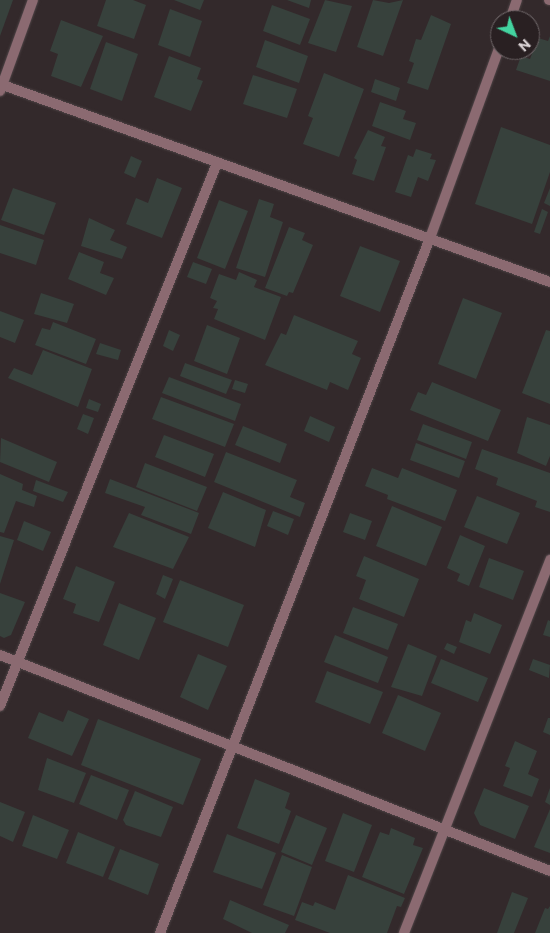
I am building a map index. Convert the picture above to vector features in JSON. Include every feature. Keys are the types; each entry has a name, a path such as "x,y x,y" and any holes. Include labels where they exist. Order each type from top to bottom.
{"street":[{"path":"33,0 1,86 550,282"},
{"path":"160,933 430,238 495,60"},
{"path":"0,706 218,163"},
{"path":"404,933 550,560"},
{"path":"0,655 234,745 550,871"}],"building":[{"path":"0,0 13,0 0,36"},
{"path":"106,0 133,0 146,5 134,39 97,26"},
{"path":"174,0 204,0 200,10"},
{"path":"287,0 311,0 309,8"},
{"path":"325,0 352,6 336,52 308,43"},
{"path":"373,0 389,3 403,0 383,56 357,47"},
{"path":"272,5 310,19 300,45 263,31"},
{"path":"170,9 202,21 190,57 158,45"},
{"path":"431,15 451,24 428,90 407,83 414,63 409,61 416,39 421,40"},
{"path":"61,20 103,36 81,87 51,76 58,54 50,51"},
{"path":"550,36 550,81 516,70 520,60 540,60 540,39 548,41"},
{"path":"265,40 308,56 299,83 256,67"},
{"path":"106,42 138,54 122,101 90,89"},
{"path":"169,56 201,68 197,79 203,81 191,111 154,97"},
{"path":"324,73 364,89 339,157 303,144 313,118 308,116"},
{"path":"253,75 297,89 287,118 243,104"},
{"path":"375,79 400,88 396,101 371,92"},
{"path":"380,102 406,111 403,119 416,123 410,140 372,126"},
{"path":"501,127 550,145 550,172 532,224 475,204"},
{"path":"368,130 385,137 381,146 386,147 374,181 352,174 357,160 354,158"},
{"path":"416,149 432,154 430,159 436,160 428,181 418,177 411,197 395,192 408,155 413,157"},
{"path":"131,156 142,161 135,178 124,173"},
{"path":"157,178 182,188 162,238 126,224 136,198 148,203"},
{"path":"13,188 56,203 44,235 1,220"},
{"path":"550,188 550,206 544,203"},
{"path":"259,199 274,204 270,217 283,222 265,277 236,268"},
{"path":"219,200 248,211 225,269 197,258"},
{"path":"542,209 548,212 540,234 534,232"},
{"path":"89,218 115,230 110,240 127,247 122,259 81,246"},
{"path":"0,225 44,240 36,265 0,253"},
{"path":"289,227 305,233 302,240 313,245 293,293 289,292 287,296 265,288"},
{"path":"360,246 400,261 380,312 340,296"},
{"path":"79,252 104,262 100,273 114,278 106,295 68,279"},
{"path":"193,262 212,269 206,284 187,277"},
{"path":"239,272 257,280 254,287 281,297 265,340 214,319 218,309 213,308 217,301 210,298 219,274 236,280"},
{"path":"41,293 74,304 67,323 34,314"},
{"path":"463,298 502,313 476,379 438,364"},
{"path":"0,311 24,320 15,343 0,337"},
{"path":"294,315 358,341 352,354 361,358 348,390 330,382 327,390 265,365 281,333 286,335"},
{"path":"53,322 96,339 86,364 35,345 42,328 50,330"},
{"path":"207,325 240,338 227,374 194,361"},
{"path":"169,330 180,335 173,351 163,346"},
{"path":"546,330 550,331 550,404 522,393"},
{"path":"100,343 121,350 118,360 96,354"},
{"path":"43,350 92,369 78,407 8,378 14,368 32,375"},
{"path":"185,363 232,380 226,394 180,376"},
{"path":"169,377 241,404 235,421 162,393"},
{"path":"235,380 248,384 245,393 232,389"},
{"path":"432,382 501,410 488,441 410,410 418,392 426,395"},
{"path":"161,397 234,424 225,447 152,419"},
{"path":"89,399 101,404 98,412 86,408"},
{"path":"83,414 94,418 88,434 77,429"},
{"path":"310,416 335,427 329,442 304,431"},
{"path":"527,417 550,425 550,456 546,466 517,453"},
{"path":"423,424 472,442 466,459 417,440"},
{"path":"243,426 287,444 280,463 235,445"},
{"path":"164,435 214,454 205,477 155,457"},
{"path":"1,438 57,462 49,482 0,462"},
{"path":"416,443 465,461 459,478 410,460"},
{"path":"482,449 550,473 550,512 535,507 537,501 496,485 498,478 475,469"},
{"path":"226,452 297,480 290,497 305,503 300,517 214,482"},
{"path":"145,463 207,487 197,511 136,487"},
{"path":"372,468 398,478 402,468 457,490 445,521 387,499 388,495 365,486"},
{"path":"0,474 23,484 22,490 37,496 34,507 16,501 4,533 0,532"},
{"path":"110,479 199,513 191,534 141,515 145,507 105,493"},
{"path":"36,480 68,492 63,502 33,491"},
{"path":"223,492 266,510 255,547 208,528"},
{"path":"477,496 520,513 507,544 464,527"},
{"path":"392,506 442,527 426,566 376,546"},
{"path":"273,511 294,519 288,535 267,526"},
{"path":"129,513 189,537 173,569 113,547"},
{"path":"350,513 372,521 365,540 343,532"},
{"path":"24,521 51,532 43,551 17,540"},
{"path":"460,535 485,546 469,586 457,581 460,574 447,568"},
{"path":"0,536 14,540 0,584"},
{"path":"364,556 419,579 404,617 359,599 366,580 356,576"},
{"path":"489,558 524,571 513,600 479,587"},
{"path":"76,566 115,582 99,622 73,613 76,604 63,599"},
{"path":"163,575 173,579 165,599 156,594"},
{"path":"180,580 244,605 228,647 163,622"},
{"path":"0,593 25,602 11,635 4,638 0,636"},
{"path":"119,603 156,618 139,660 103,645"},
{"path":"353,607 398,624 388,650 343,633"},
{"path":"474,613 502,625 490,654 459,642 466,620 471,622"},
{"path":"548,620 550,621 550,637 543,635"},
{"path":"335,635 388,657 378,683 324,662"},
{"path":"447,643 457,647 454,654 444,649"},
{"path":"408,644 437,656 422,696 391,687"},
{"path":"198,654 227,666 208,710 180,697"},
{"path":"441,659 488,678 478,702 431,683"},
{"path":"533,659 550,665 549,678 529,670"},
{"path":"327,671 383,692 370,724 315,702"},
{"path":"398,695 441,713 425,751 382,733"},
{"path":"68,710 89,719 72,756 28,738 39,712 63,722"},
{"path":"548,718 550,718 550,735 543,732"},
{"path":"98,719 201,759 183,805 81,765"},
{"path":"515,741 537,751 528,774 539,779 532,797 503,786 510,768 505,766"},
{"path":"47,758 86,773 74,803 38,790"},
{"path":"91,775 129,790 117,820 79,804"},
{"path":"255,779 290,793 285,808 291,811 279,844 237,828"},
{"path":"484,788 529,806 515,839 480,825 474,813"},
{"path":"550,788 550,805 545,802"},
{"path":"135,791 173,807 161,837 126,825 123,820"},
{"path":"0,802 25,812 13,842 0,836"},
{"path":"550,809 550,853 534,847"},
{"path":"343,813 372,825 354,872 325,861"},
{"path":"33,815 69,830 57,859 22,846"},
{"path":"296,815 327,828 312,865 281,852"},
{"path":"391,828 415,838 413,845 423,848 404,894 362,877 380,832 389,835"},
{"path":"78,832 115,847 103,877 66,863"},
{"path":"227,834 276,853 262,889 213,872"},
{"path":"120,849 159,864 148,895 108,879"},
{"path":"282,855 312,867 294,916 263,905"},
{"path":"348,875 405,898 401,907 397,906 387,933 330,933 295,920 302,902 313,906 315,902 335,910"},
{"path":"512,892 528,898 514,933 497,933"},
{"path":"230,900 289,925 285,933 252,933 223,919"},
{"path":"550,906 550,933 535,933 545,908 548,909"}]}
